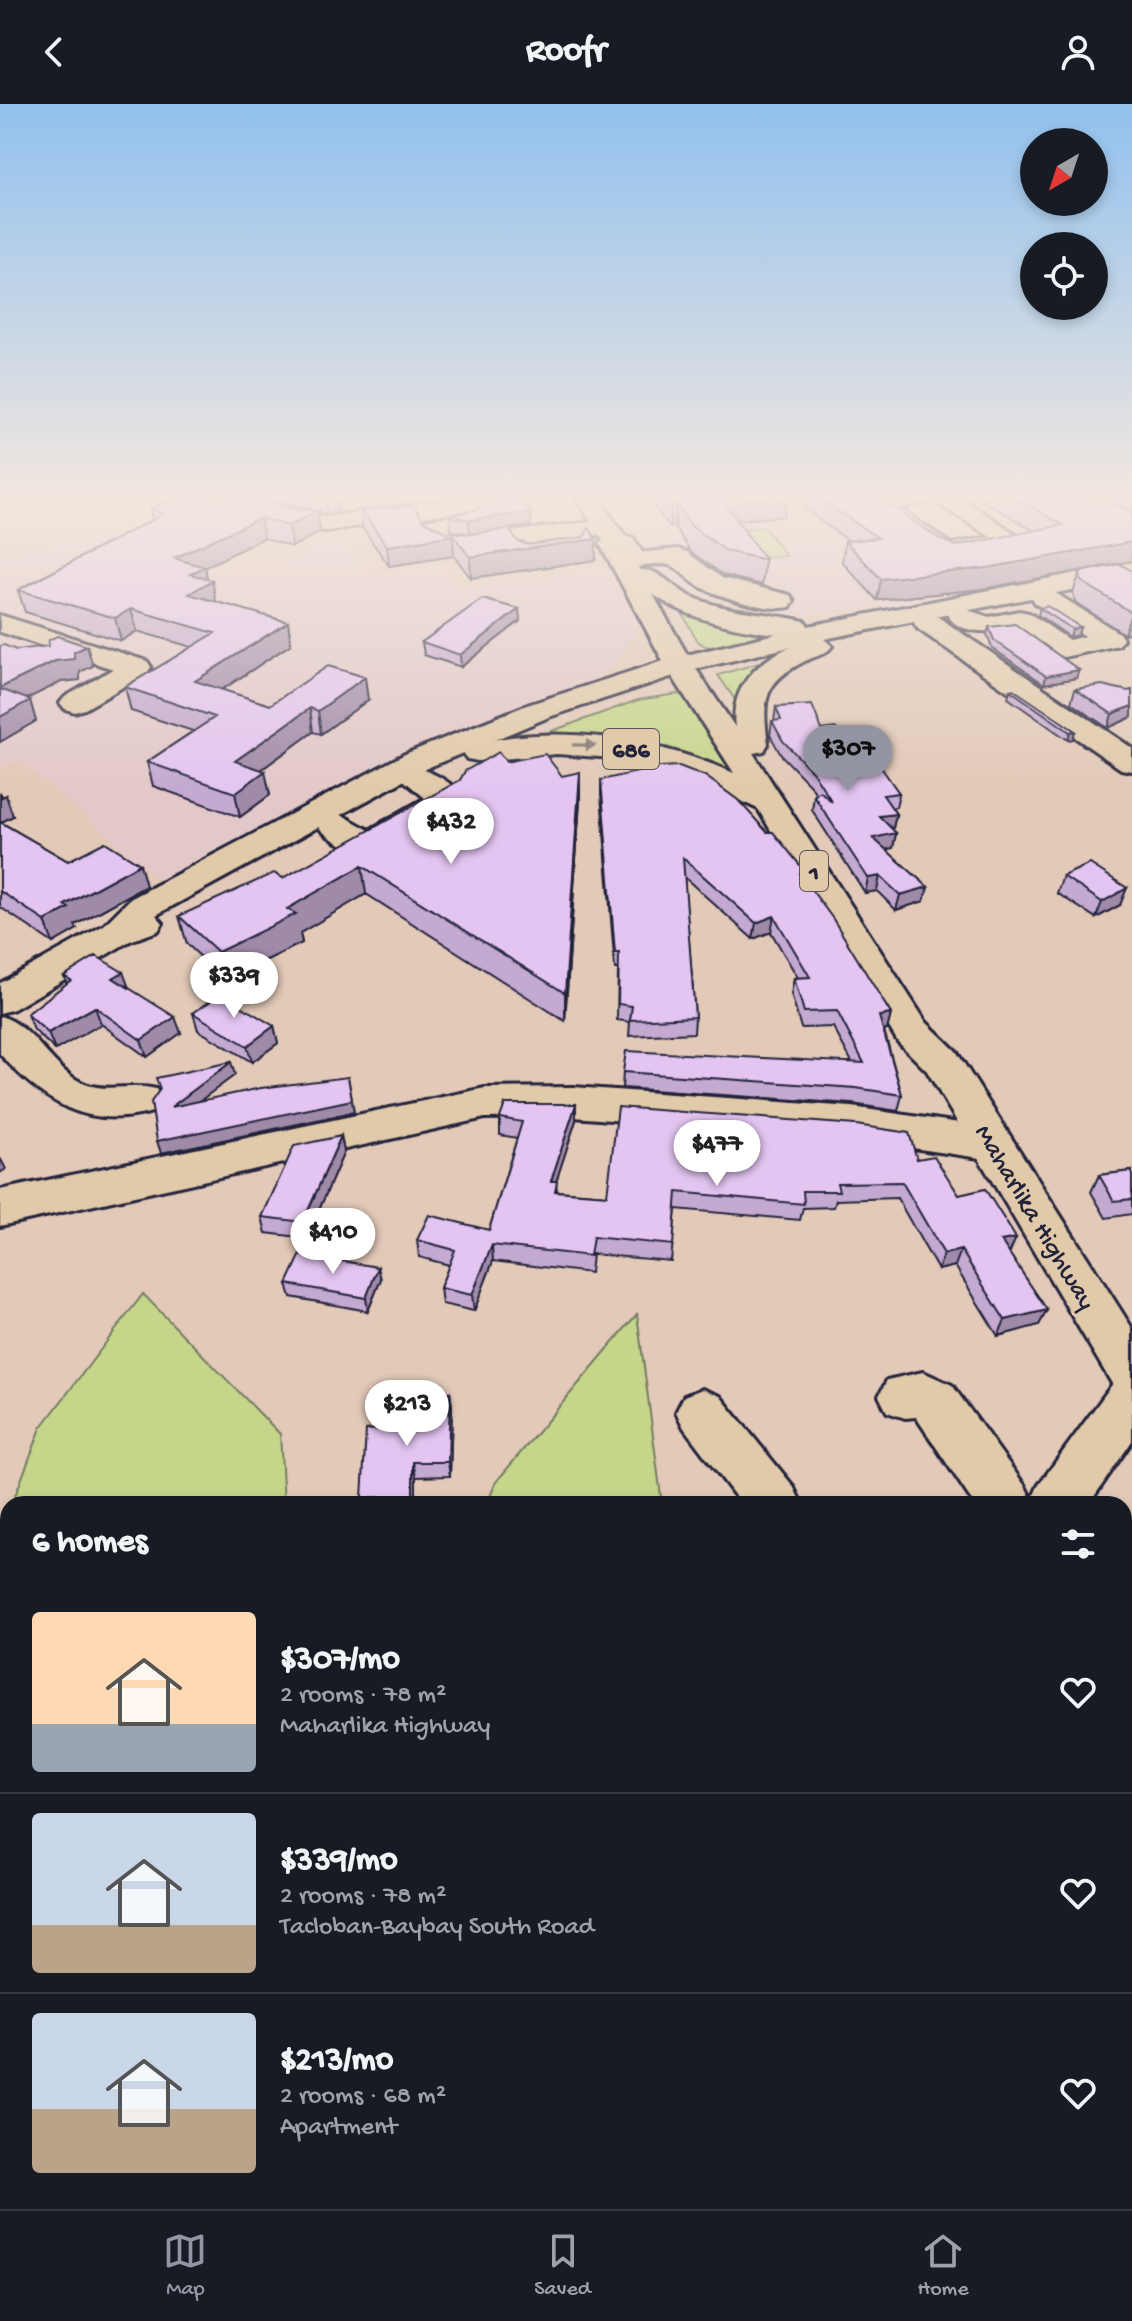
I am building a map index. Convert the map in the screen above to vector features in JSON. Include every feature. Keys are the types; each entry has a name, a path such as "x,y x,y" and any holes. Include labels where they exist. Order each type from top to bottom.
{"main road":[{"name":"686","path":"643,596 694,668"},
{"name":"686","path":"652,596 694,668"},
{"path":"672,596 745,620 790,627 853,624"},
{"path":"758,596 781,601"},
{"name":"1","path":"694,668 853,624 1069,608 1092,596"},
{"name":"686","path":"607,687 636,669 649,651 648,605"},
{"path":"1042,635 1069,608"},
{"path":"1042,635 1069,608"},
{"name":"1","path":"694,668 961,616 1069,608"},
{"path":"961,616 987,625 1042,635"},
{"path":"0,623 137,667 75,703"},
{"path":"928,623 1132,762"},
{"name":"1","path":"753,744 748,710 758,685 772,669 793,655 819,645"},
{"name":"686","path":"117,933 143,907 388,774 474,735 607,687 694,668"},
{"name":"686","path":"0,1000 117,933 170,914 332,823 369,844 448,798 417,778 587,707 694,668"},
{"name":"Maharlika Highway","path":"694,668 753,744 785,800 933,1028 942,1061"},
{"name":"Maharlika Highway","path":"694,668 772,805 912,1032 942,1061 1132,1372"},
{"path":"1036,697 1083,689"},
{"name":"686","path":"478,752 534,745 621,747 699,767 772,805"},
{"path":"0,1029 73,1096 87,1100 141,1100"},
{"path":"0,1208 485,1103 573,1102 852,1123 993,1144"},
{"path":"905,1396 923,1394 934,1401 1000,1496"},
{"path":"1063,1496 1132,1398"},
{"path":"702,1412 768,1496"}],"shaded area":[{"path":"0,596 623,596 640,624 623,655 601,676 449,738 165,885 20,760 0,768"},
{"path":"929,596 935,600 807,614 756,608 710,597"}],"green space":[{"path":"680,609 740,628 787,634 742,646 707,646 696,639"},
{"path":"769,660 740,707 718,675"},
{"path":"677,694 688,697 734,771 664,750 538,736 638,700"},
{"path":"143,1294 280,1434 284,1496 15,1496 41,1428"},
{"path":"637,1314 661,1496 490,1496 496,1482"}],"building":[{"path":"40,596 197,596 288,622 195,681 270,705 328,666 365,677 318,711 310,708 235,761 265,771 235,793 147,762 215,717 125,687 215,633 131,609 115,618"},
{"path":"1105,596 1132,596 1132,613"},
{"path":"482,599 519,609 460,655 422,642"},
{"path":"1047,606 1080,627 1072,629 1040,608"},
{"path":"1015,624 1079,670 1046,676 994,640 989,627"},
{"path":"57,636 87,646 74,652 74,659 55,661 0,688 0,646 16,650 48,646 49,640"},
{"path":"1102,685 1132,690 1132,706 1112,714 1075,689"},
{"path":"0,689 30,700 0,717"},
{"path":"1013,689 1075,731 1070,732 1010,690"},
{"path":"812,705 822,730 835,728 880,766 899,793 883,795 896,814 879,816 896,833 873,838 928,887 900,895 880,876 868,878 814,796 820,791 832,802 813,772 783,741 772,721 781,720 776,707"},
{"path":"499,752 506,762 545,754 562,776 580,772 565,993 362,866 287,909 296,914 218,952 179,916 274,873 283,878 460,780 465,771"},
{"path":"679,766 705,776 738,800 767,832 773,832 800,865 805,873 800,874 833,919 891,1014 879,1016 902,1095 856,1088 623,1072 626,1051 864,1063 837,1011 804,1012 794,978 810,977 774,916 756,923 683,858 695,1017 630,1020 632,1006 618,1004 619,953 615,953 601,780"},
{"path":"0,822 68,861 105,842 140,864 65,905 69,908 45,921 0,891"},
{"path":"1090,864 1127,888 1102,902 1063,876"},
{"path":"96,956 123,972 113,978 175,1017 141,1040 95,1007 48,1033 27,1014 71,980 64,976"},
{"path":"221,994 274,1026 247,1046 193,1013"},
{"path":"231,1062 171,1107 261,1088 348,1077 352,1100 157,1141 151,1102 160,1089 156,1078"},
{"path":"505,1104 576,1104 551,1181 557,1181 555,1191 607,1195 618,1107 856,1125 909,1133 917,1159 934,1156 959,1195 985,1189 1016,1238 1001,1241 1047,1310 1005,1320 961,1250 944,1254 902,1182 837,1183 839,1191 803,1191 804,1204 677,1192 673,1245 593,1237 590,1256 492,1245 472,1295 440,1288 455,1250 417,1240 429,1215 489,1230 522,1122 500,1118"},
{"path":"341,1136 303,1222 262,1217 294,1146"},
{"path":"1132,1171 1132,1199 1114,1201 1099,1175"},
{"path":"301,1254 378,1267 366,1298 287,1284"},
{"path":"450,1392 448,1462 413,1462 413,1496 362,1496 366,1430 415,1427 417,1393"}]}
